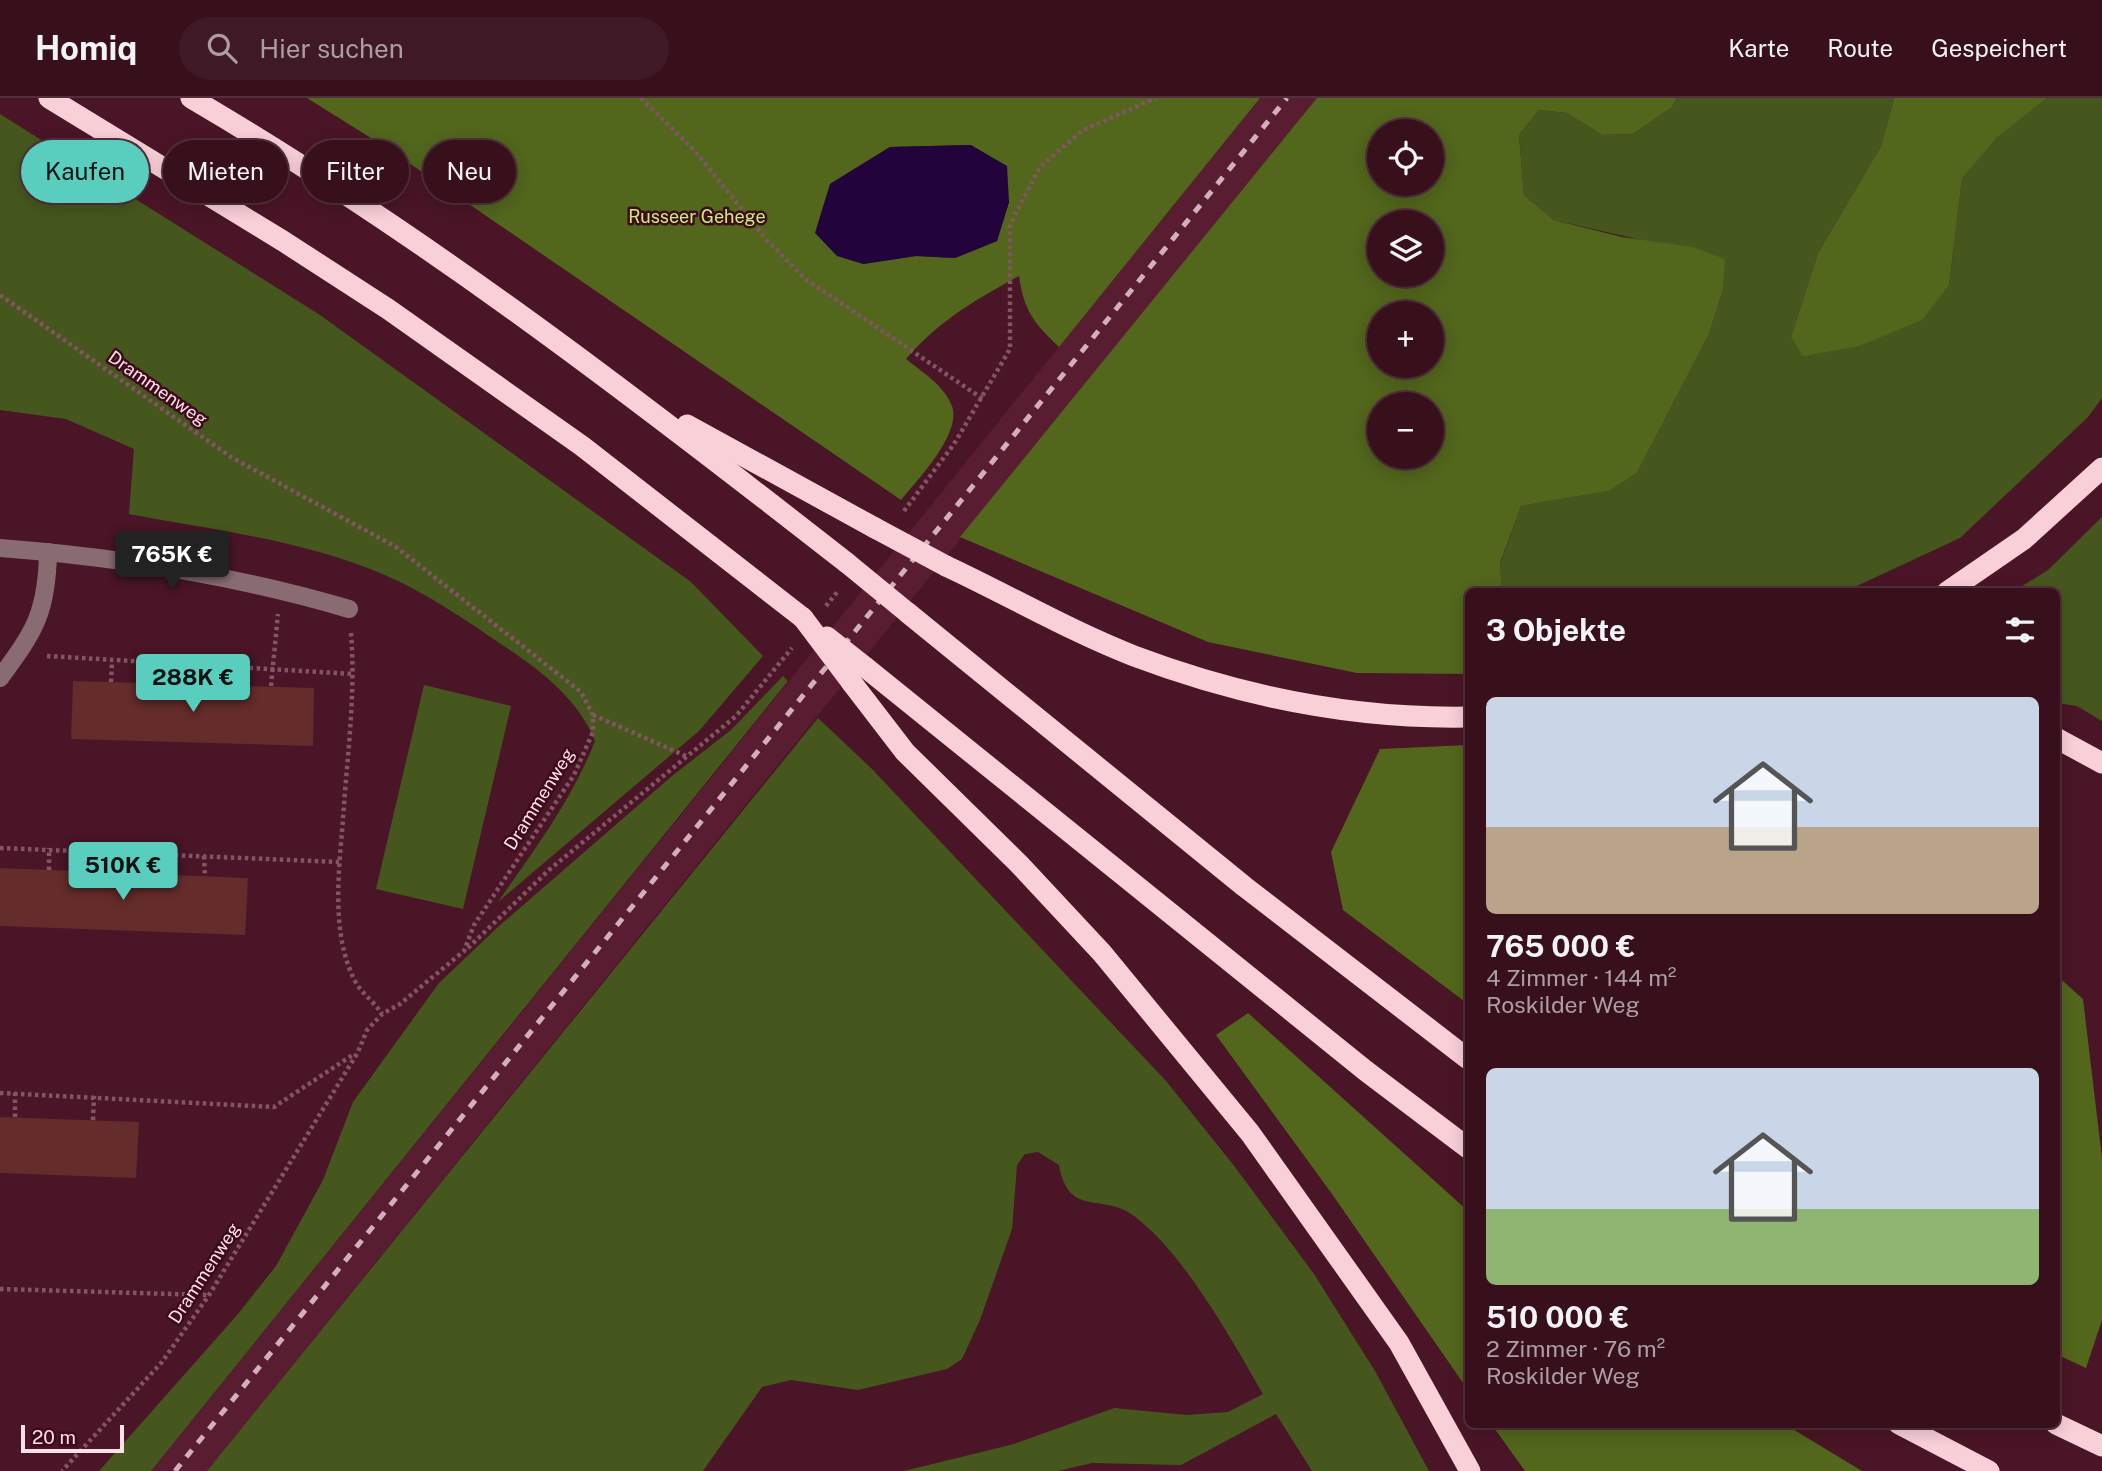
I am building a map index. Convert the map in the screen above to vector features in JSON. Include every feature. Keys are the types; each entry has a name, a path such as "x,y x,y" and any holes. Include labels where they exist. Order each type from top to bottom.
{"highway":[{"path":"49,98 283,241 388,309 582,446 812,615 859,675 905,752 1019,864 1102,953 1250,1133 1399,1343 1470,1471"},
{"path":"191,98 337,188 630,393 847,572 908,613 1245,887 1465,1057"},
{"path":"630,393 946,566 1131,654 1203,680 1315,706 1438,718 1465,718"},
{"path":"1953,588 2024,539 2102,468"},
{"path":"859,675 1465,1146"},
{"path":"2060,740 2102,763"},
{"path":"2060,1426 2093,1442"},
{"path":"1907,1428 1989,1471"}],"street":[{"path":"0,548 48,552 281,589 349,609"},
{"path":"0,678 26,643 42,611 48,552"}],"path":[{"path":"641,98 694,149 765,239 803,278 983,399"},
{"path":"897,520 954,444 983,399 1010,349 1010,225 1040,167 1083,130 1156,98"},
{"name":"Drammenweg","path":"0,295 231,457 396,547 581,692 593,715 593,732 574,775 474,925 464,951 400,1004 382,1014 367,1030 358,1052 209,1295 162,1362 62,1471"},
{"path":"812,615 847,572"},
{"path":"271,686 281,589"},
{"path":"349,609 354,674 339,862 340,938 352,976 363,997 382,1014"},
{"path":"26,643 47,656 112,662 354,674"},
{"path":"464,951 549,870 736,716 795,643"},
{"path":"111,682 112,662"},
{"path":"192,684 194,666"},
{"path":"593,715 686,756"},
{"path":"0,848 339,862"},
{"path":"49,848 49,870"},
{"path":"125,873 127,852"},
{"path":"204,856 205,877"},
{"path":"0,1093 274,1107 358,1052"},
{"path":"15,1093 15,1117"},
{"path":"93,1120 94,1096"},
{"path":"0,1289 209,1295"}],"shaded area":[{"path":"1260,98 1317,98 207,1471 151,1471"},
{"path":"971,145 1007,166 1009,202 997,241 955,258 916,256 863,264 837,256 815,233 830,184 890,147"}],"green space":[{"name":"Russeer Gehege","path":"307,98 1260,98 1059,347 1043,331 1027,308 1019,276 945,322 906,359 944,392 952,406 953,417 950,430 936,456 901,500 467,203 516,203 516,140 423,140 423,173 409,163 409,140 374,140","holes":["971,145 1009,202 997,241 955,258 916,256 863,264 830,184 890,147"]},
{"path":"1317,98 1677,98 1672,107 1633,134 1602,135 1567,113 1539,110 1519,135 1524,195 1554,220 1622,237 1693,247 1725,259 1723,290 1709,334 1637,473 1608,491 1521,506 1500,563 1502,588 1465,588 1465,674 1357,673 1208,642 960,537"},
{"path":"1677,98 1894,98 1881,146 1818,253 1791,337 1949,285 1962,179 1995,138 2047,98 2102,98 2102,398 2088,417 1960,538 1852,588 1502,588 1500,564 1521,506 1607,491 1637,473 1709,334 1723,290 1724,259 1554,220 1524,195 1519,135 1539,110 1567,113 1602,135 1633,134 1672,107"},
{"path":"1894,98 2047,98 1996,138 1962,179 1949,285 1922,320 1859,346 1803,356 1791,337 1818,253 1881,146"},
{"path":"0,114 41,140 21,140 21,203 142,203 320,315 691,582 763,656 699,731 498,902 551,824 575,784 595,741 578,711 556,686 543,674 446,607 387,576 293,545 129,514 134,449 66,419 0,410"},
{"path":"2102,517 2102,721 2077,706 2060,704 2060,588 2019,588 2048,570"},
{"path":"783,676 788,681 151,1471 99,1471 238,1314 276,1266 323,1180 353,1102 439,983 498,927 672,776 731,730"},
{"path":"424,685 511,706 463,909 376,889"},
{"path":"818,718 872,769 1166,1081 1235,1167 1314,1274 1375,1371 1429,1471 1312,1471 1276,1414 1181,1465 1092,1463 1058,1471 904,1471 1014,1444 1114,1408 1187,1415 1228,1412 1263,1394 1203,1296 1166,1247 1128,1212 1077,1198 1063,1181 1059,1165 1038,1152 1025,1154 1017,1165 1012,1229 980,1320 962,1359 947,1369 858,1390 791,1380 762,1387 703,1471 207,1471"},
{"path":"1465,745 1465,1002 1343,910 1331,852 1380,749"},
{"path":"2060,979 2083,999 2102,1158 2102,1320 2086,1368 2060,1356"},
{"path":"1248,1013 1465,1208 1465,1386 1332,1194 1216,1035"},
{"path":"1494,1428 1791,1428 1862,1471 1525,1471"}],"building":[{"path":"73,681 314,688 313,746 71,739"},
{"path":"0,868 248,878 245,935 0,926"},
{"path":"0,1117 139,1122 136,1178 0,1173"}],"railway":[{"path":"175,1471 1287,98"}]}
